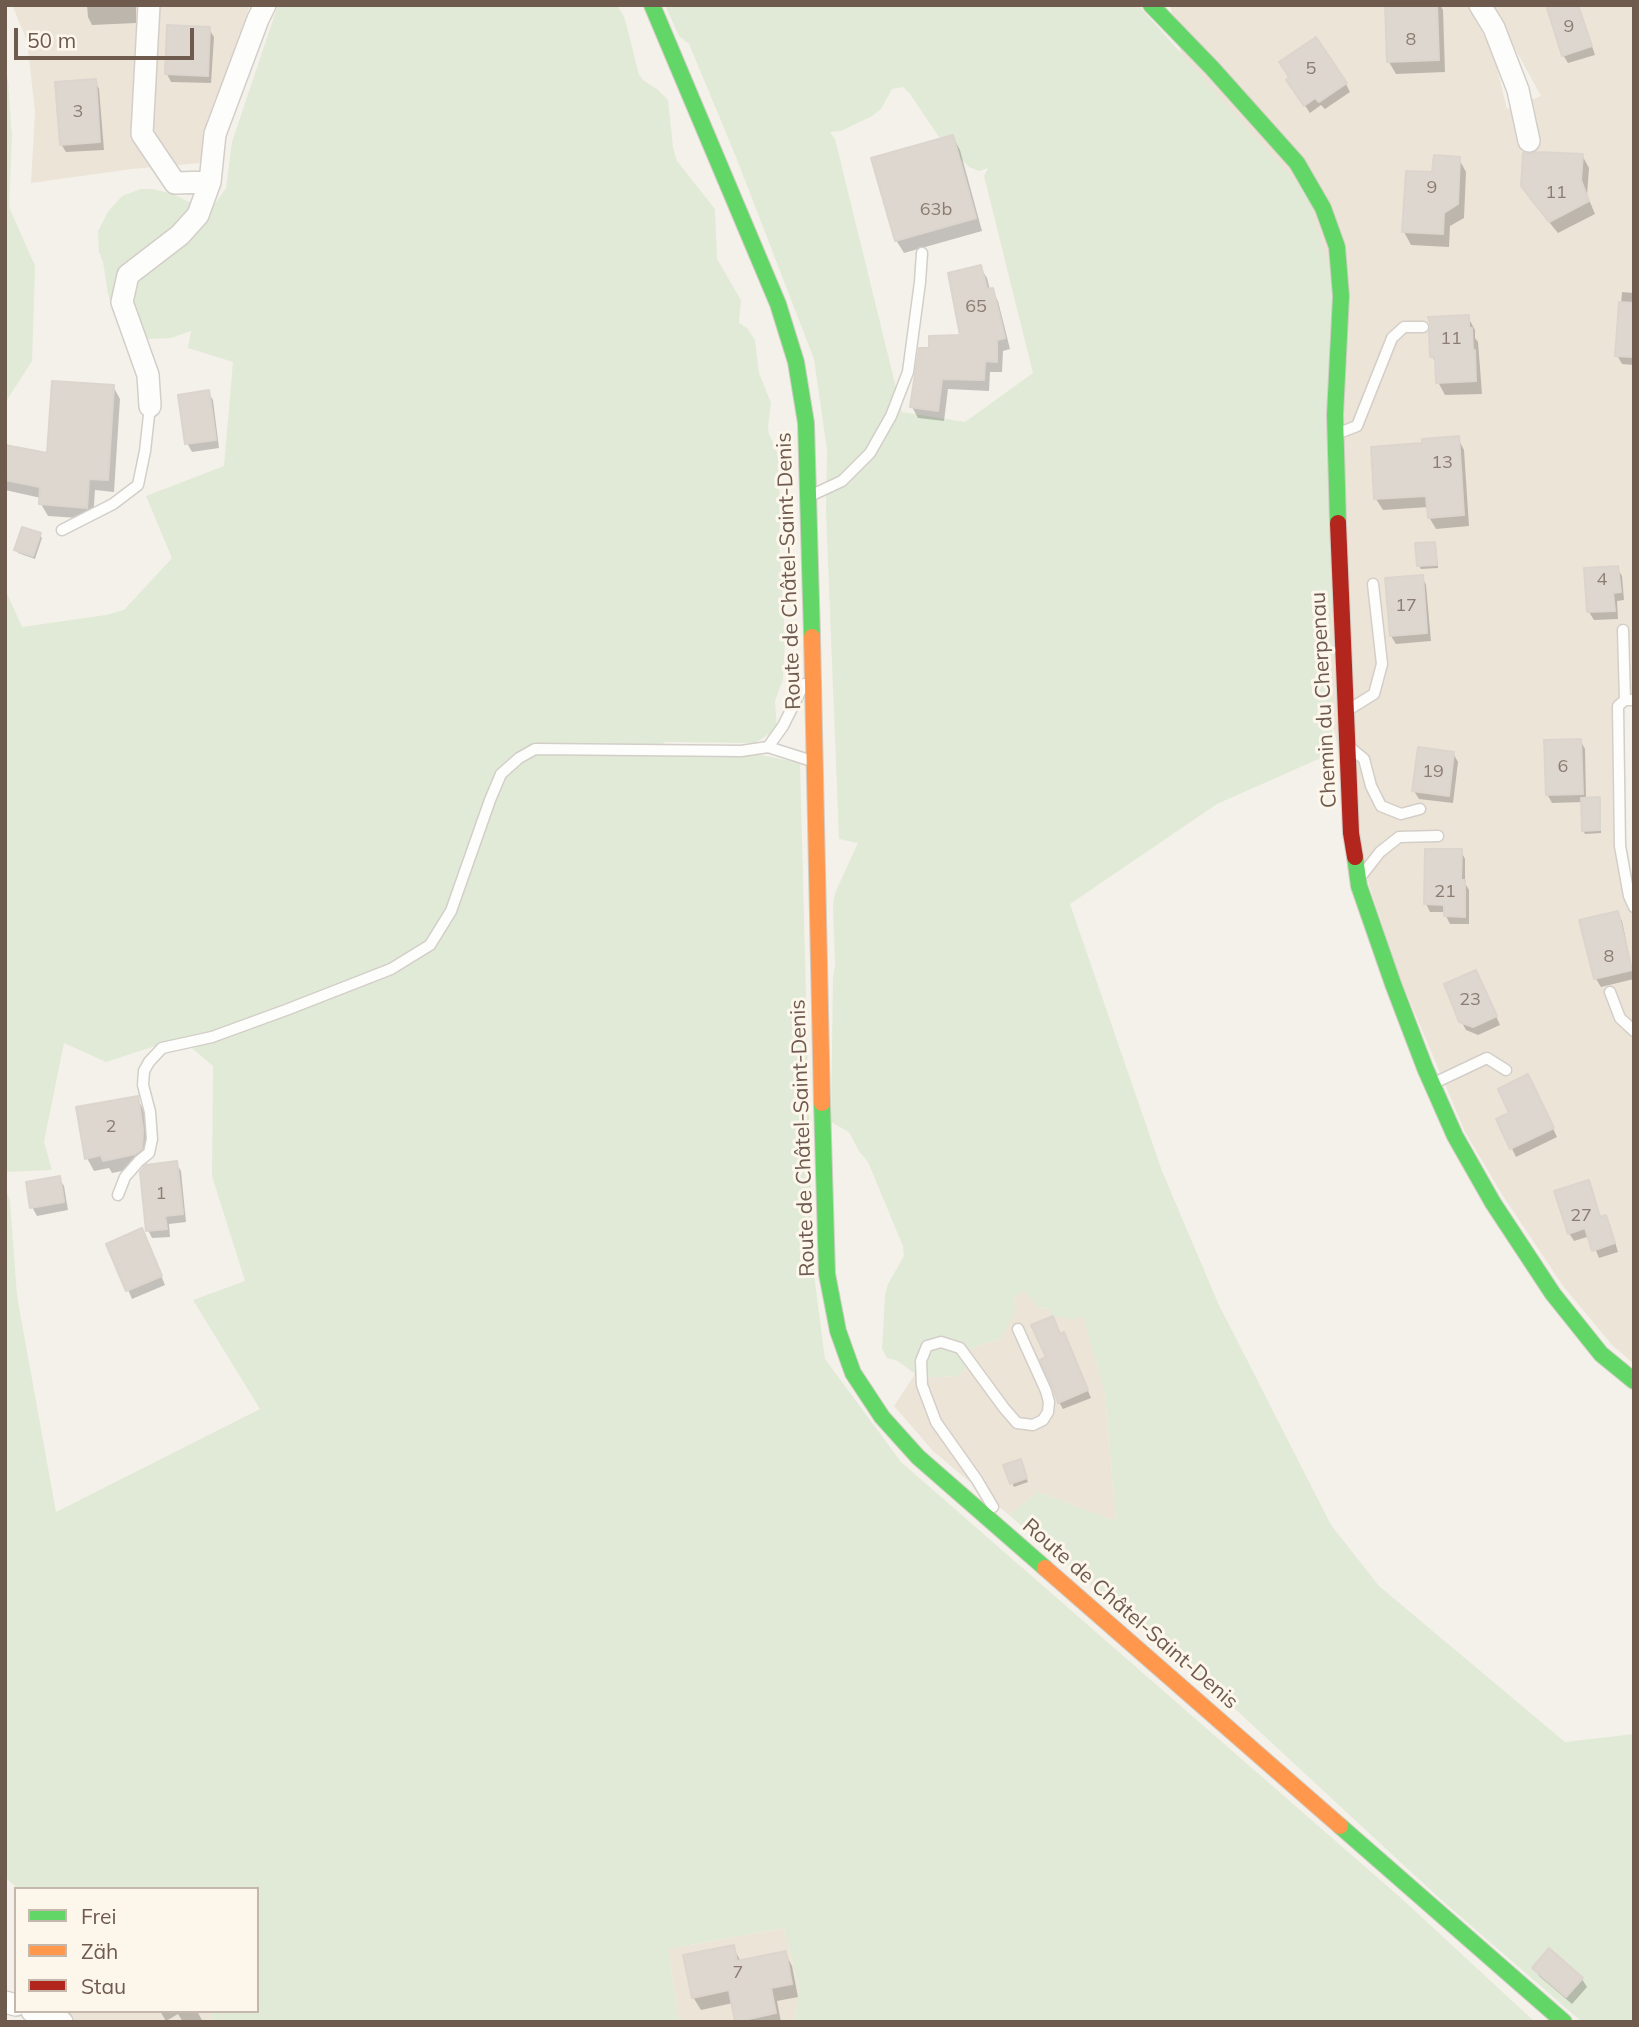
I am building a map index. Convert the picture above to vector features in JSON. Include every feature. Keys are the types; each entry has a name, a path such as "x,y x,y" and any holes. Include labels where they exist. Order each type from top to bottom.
{"main road":[{"name":"Route de Châtel-Saint-Denis","path":"652,5 778,304 802,391 809,496 824,1222 827,1274 838,1331 853,1373 882,1417 918,1457 1564,2022"},
{"name":"Chemin du Cherpenau","path":"1151,5 1297,163 1323,208 1337,247 1341,296 1336,434 1338,536 1351,833 1358,880 1393,984 1455,1136 1493,1203 1553,1294 1601,1354 1634,1381"}],"street":[{"path":"149,5 142,134 175,183 210,182"},
{"path":"150,406 148,375 122,302 128,275 180,235 198,215 210,182 215,134 265,5"},
{"path":"1480,5 1494,28 1518,90 1529,141"},
{"path":"37,2013 62,2022"}],"lane":[{"path":"809,496 842,481 870,453 891,416 908,372 922,253"},
{"path":"1336,434 1357,426 1392,338 1404,327 1423,327"},
{"path":"62,530 113,504 138,485 150,406"},
{"path":"1346,712 1374,694 1382,664 1373,584"},
{"path":"1623,630 1629,700 1618,706 1620,846 1629,896 1634,908"},
{"path":"768,747 783,726 813,666"},
{"path":"1347,745 1364,759 1371,786 1381,806 1401,814 1420,809"},
{"path":"118,1195 125,1177 149,1153 152,1139 144,1071 149,1062 162,1048 212,1037 286,1010 391,969 429,945 451,911 501,774 519,758 535,749 741,751 768,747 815,762"},
{"path":"1358,880 1380,852 1399,838 1438,836"},
{"path":"1610,992 1620,1018 1634,1031"},
{"path":"1432,1084 1487,1058 1506,1070"},
{"path":"1002,1530 985,1493 936,1422 922,1385 921,1361 927,1346 941,1342 960,1348 1017,1423 1033,1425 1043,1420 1048,1412 1049,1402 1018,1329"}],"shaded area":[{"path":"12,5 250,5 206,132 201,163 132,169 31,183 35,112 27,41"},
{"path":"1170,5 1467,5 1493,52 1507,109 1541,96 1491,5 1634,5 1634,699 1618,706 1620,846 1634,908 1634,1364 1612,1345 1563,1286 1503,1196 1465,1132 1400,978 1369,885"},
{"path":"1025,1291 1038,1307 1083,1316 1105,1393 1116,1521 1038,1492 1009,1515 933,1451 894,1406 915,1374 925,1378 957,1376 966,1370 965,1359 969,1350 1000,1339 1015,1308 1014,1297"},
{"path":"784,1928 799,1990 795,2022 679,2022 668,1949"},
{"path":"48,2013 209,2013 216,2022 70,2022"}],"green space":[{"path":"278,5 617,5 625,19 639,75 668,100 677,161 715,209 717,259 741,300 739,323 747,328 755,340 759,373 771,403 768,427 779,463 779,539 785,640 783,679 775,701 777,729 755,743 664,742 659,754 761,755 800,763 813,1267 825,1359 901,1462 1402,1899 1535,2022 795,2022 799,1990 784,1928 668,1949 679,2022 216,2022 209,2013 259,2013 259,1887 16,1887 5,1877 5,1187 10,1201 17,1296 56,1512 260,1409 193,1300 245,1281 212,1176 213,1066 180,1038 106,1062 64,1043 44,1142 52,1170 5,1172 5,589 22,627 124,610 172,558 146,496 224,466 233,362 188,348 191,331 171,338 149,339 121,324 108,294 99,252 98,231 108,212 122,196 141,189 173,194 193,204 198,228 226,188 232,142"},
{"path":"665,5 1138,5 1307,194 1332,276 1332,753 1217,804 1070,904 1162,1171 1218,1303 1331,1525 1379,1586 1565,1742 1634,1734 1634,2022 1582,2022 1438,1897 1232,1706 1009,1515 1038,1492 1116,1521 1105,1393 1083,1317 1073,1319 1053,1316 1049,1309 1038,1307 1025,1291 1014,1297 1012,1318 1000,1339 969,1350 965,1359 966,1370 957,1376 925,1378 898,1361 887,1358 882,1349 885,1295 888,1284 904,1256 903,1246 868,1162 849,1132 831,1122 835,966 833,905 835,893 858,843 839,839 826,512 827,450 814,359 689,44 679,36","holes":["903,87 939,137 969,167 979,171 988,168 984,176 1033,373 965,422 902,412 835,139 830,132 841,131 872,116 881,109 892,89"]},
{"path":"5,68 12,137 9,207 35,266 32,361 5,403"}],"building":[{"path":"1385,5 1437,5 1439,60 1387,62"},
{"path":"1546,5 1578,5 1592,46 1562,56"},
{"path":"167,25 210,27 208,76 165,74"},
{"path":"1316,37 1347,83 1319,102 1315,98 1304,106 1286,80 1289,77 1279,62"},
{"path":"96,79 100,142 60,145 55,82"},
{"path":"953,135 976,218 895,241 871,158"},
{"path":"1523,153 1583,154 1581,180 1589,201 1549,222 1521,186"},
{"path":"1434,155 1460,157 1458,204 1444,213 1443,234 1402,232 1406,171 1432,172"},
{"path":"981,265 987,289 993,288 1005,338 997,340 997,362 985,361 984,380 942,379 938,411 910,407 919,348 929,348 929,336 960,335 948,273"},
{"path":"1619,302 1634,303 1634,357 1615,356"},
{"path":"1469,315 1469,328 1472,328 1475,350 1476,381 1436,383 1435,357 1430,357 1431,326 1428,317"},
{"path":"52,381 114,385 108,480 89,479 87,508 39,504 40,487 5,480 5,445 47,453"},
{"path":"209,390 216,440 185,444 178,395"},
{"path":"1459,436 1464,515 1428,518 1426,496 1374,499 1371,447 1422,443 1422,439"},
{"path":"22,527 41,533 33,556 14,550"},
{"path":"1435,542 1437,565 1417,566 1415,543"},
{"path":"1618,566 1621,592 1613,593 1615,611 1587,612 1584,568"},
{"path":"1423,575 1427,633 1390,636 1385,578"},
{"path":"1581,739 1583,794 1546,795 1544,740"},
{"path":"1418,747 1454,752 1449,796 1412,791"},
{"path":"1600,797 1600,830 1582,831 1581,798"},
{"path":"1425,849 1462,849 1461,880 1465,880 1465,917 1444,916 1444,905 1424,904"},
{"path":"1618,911 1632,970 1594,979 1579,920"},
{"path":"1476,970 1497,1016 1473,1027 1459,1022 1444,984"},
{"path":"1528,1074 1554,1128 1510,1149 1496,1119 1509,1113 1498,1089"},
{"path":"138,1096 143,1130 142,1149 135,1154 103,1161 101,1155 85,1159 76,1107"},
{"path":"177,1161 183,1214 165,1216 167,1229 146,1231 140,1172 146,1165"},
{"path":"60,1176 64,1202 30,1208 26,1182"},
{"path":"1589,1180 1600,1217 1606,1215 1615,1243 1592,1251 1585,1228 1568,1234 1554,1191"},
{"path":"142,1228 162,1276 126,1291 106,1244"},
{"path":"1053,1316 1060,1334 1064,1332 1088,1390 1058,1403 1040,1360 1046,1357 1031,1325"},
{"path":"1021,1459 1027,1478 1010,1484 1003,1465"},
{"path":"734,1945 737,1961 786,1951 792,1984 771,1988 776,2013 735,2022 729,1990 692,1998 683,1955"},
{"path":"1549,1948 1583,1978 1566,1997 1532,1968"}],"traffic: fast":[{"path":"652,5 778,304 796,362 806,423 812,637"},
{"path":"1151,5 1297,163 1323,208 1337,247 1341,296 1335,415 1338,523"},
{"path":"1355,857 1359,886 1393,984 1455,1136 1493,1203 1553,1294 1601,1354 1634,1381"},
{"path":"822,1103 827,1274 838,1331 853,1373 882,1417 918,1457 1045,1568"},
{"path":"1340,1826 1564,2022"}],"traffic: slow":[{"path":"812,637 822,1103"},
{"path":"1045,1568 1340,1826"}],"traffic: jam":[{"path":"1338,523 1351,833 1355,857"}]}
